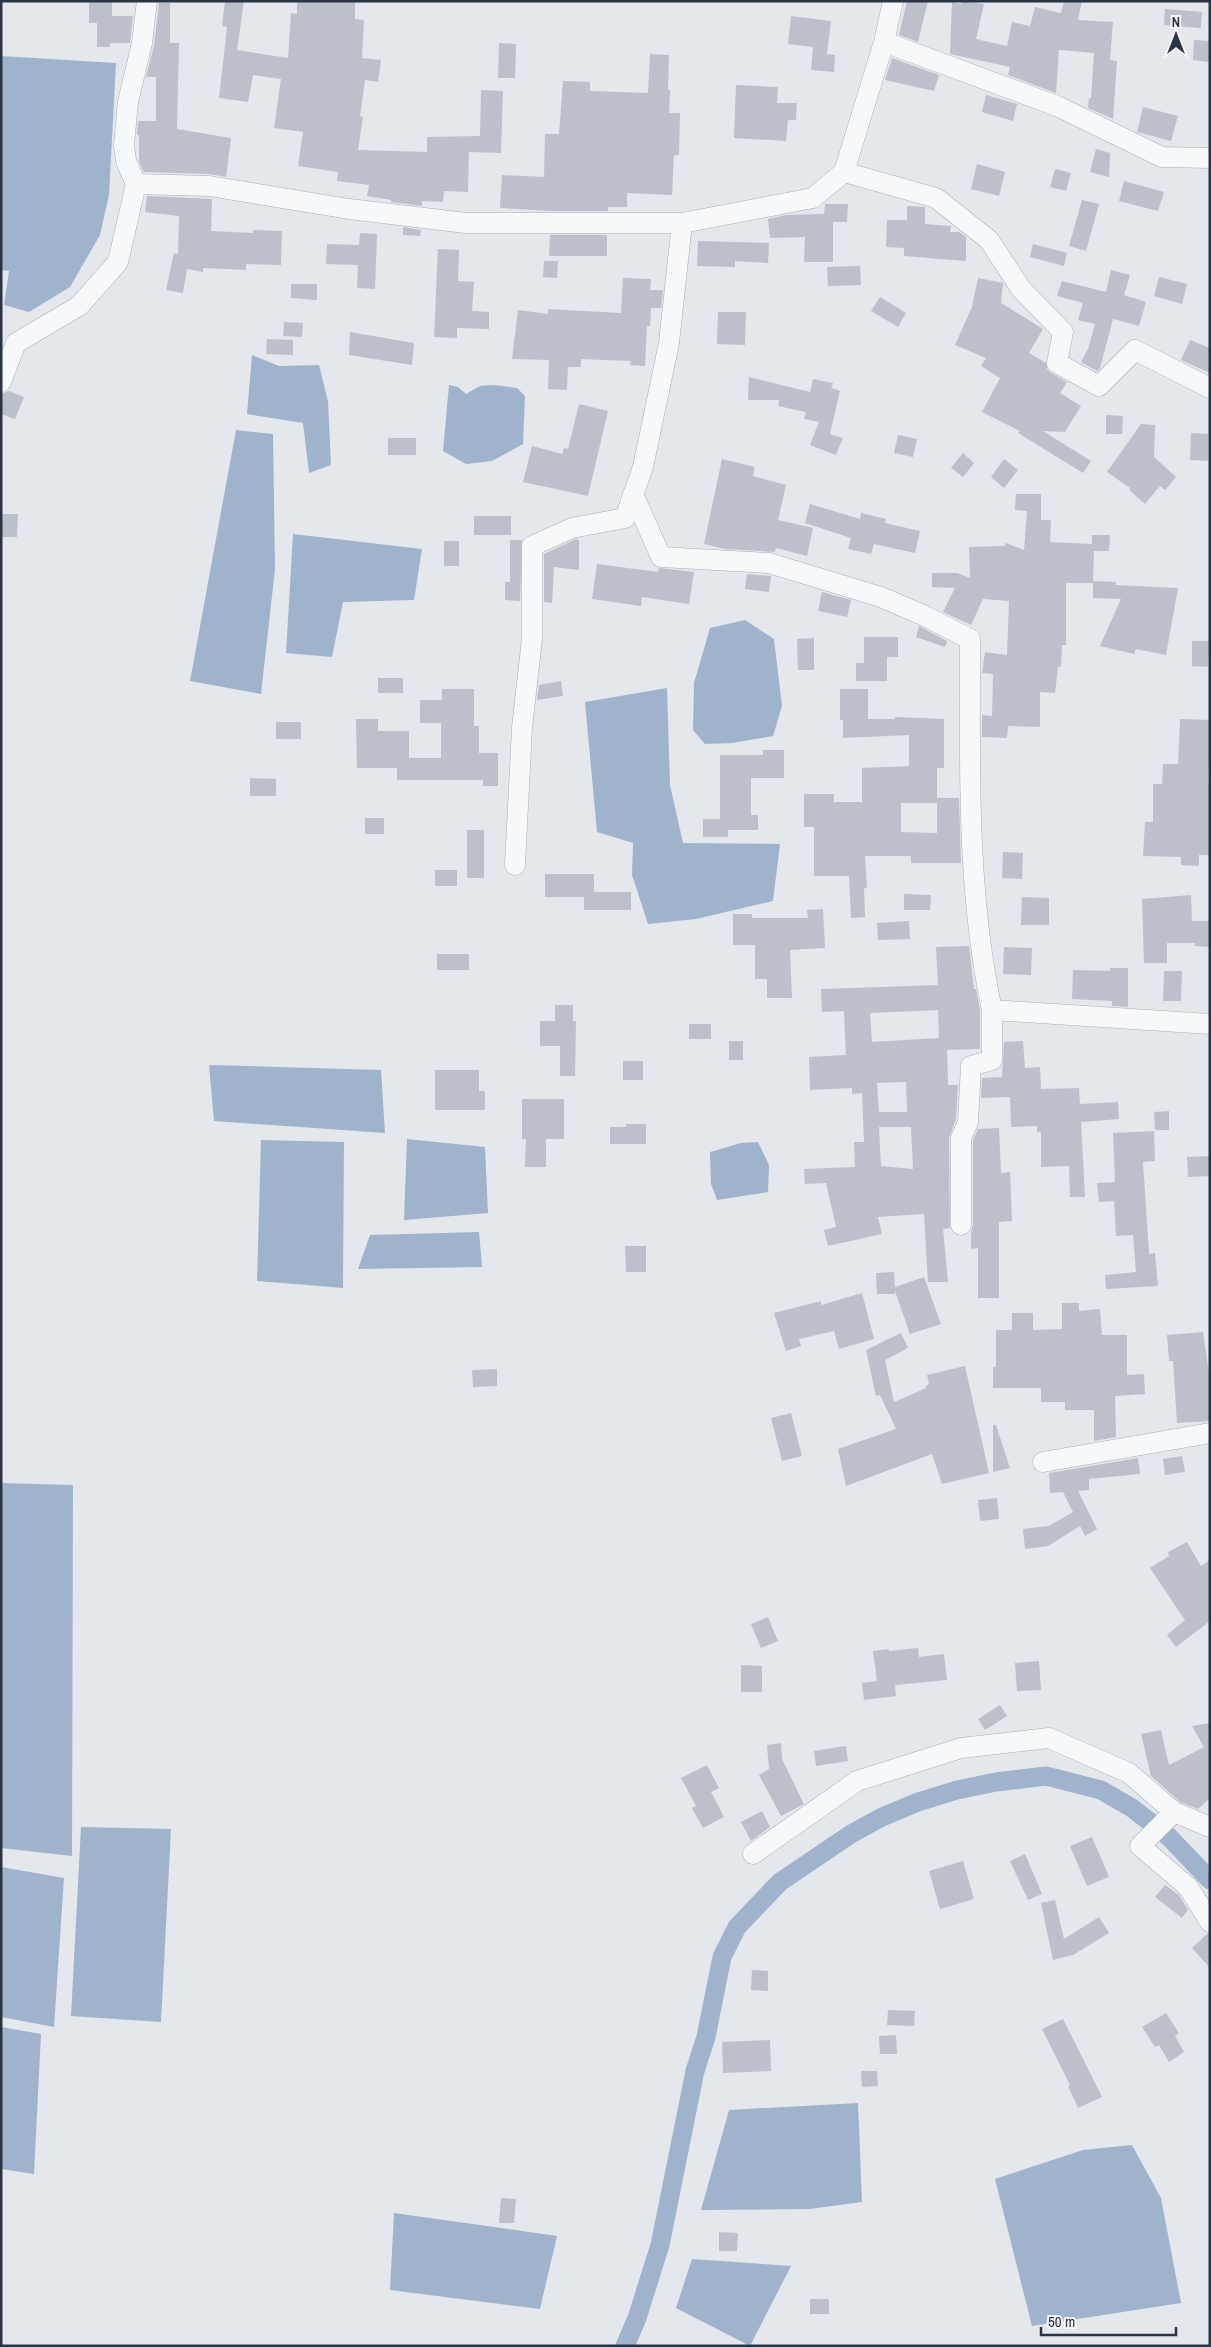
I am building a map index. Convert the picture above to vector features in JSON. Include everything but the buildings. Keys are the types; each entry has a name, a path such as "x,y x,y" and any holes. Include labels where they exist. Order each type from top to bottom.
{"street":[{"path":"1,382 9,340 79,306 118,262 136,184 126,161 124,145 128,102 142,43 147,1"},
{"path":"136,184 209,186 349,209 466,223 682,223 813,198 844,172 884,42 893,1"},
{"path":"884,42 1057,106 1162,157 1210,158"},
{"path":"844,172 936,198 989,240 1021,289 1063,332 1058,363 1099,386 1135,350 1210,388"},
{"path":"514,865 522,728 532,639 532,546 572,528 625,518 643,467 669,343 682,223"},
{"path":"634,494 661,558 769,562 881,597 925,616 970,639 971,822 982,964 992,1010 992,1060 971,1066 968,1122 961,1138 961,1225"},
{"path":"992,1010 1210,1024"},
{"path":"1043,1462 1210,1433"},
{"path":"753,1854 857,1781 961,1748 1049,1738 1129,1773 1174,1812 1210,1826"},
{"path":"1174,1812 1140,1846 1188,1887 1210,1922"}],"water":[{"path":"1,56 116,63 109,195 100,235 70,287 29,312 4,305 9,271 1,270"},
{"path":"252,355 279,366 319,365 328,401 331,465 309,473 303,423 247,414"},
{"path":"449,385 458,387 466,394 480,386 494,385 517,388 525,396 523,444 492,461 466,464 443,451"},
{"path":"236,430 273,434 275,569 261,694 190,681"},
{"path":"293,534 422,549 414,600 343,602 332,657 286,653"},
{"path":"745,620 774,639 782,706 773,736 732,743 705,744 693,730 694,683 710,628"},
{"path":"667,688 670,785 683,843 780,844 773,901 696,919 648,924 632,875 633,843 597,832 585,702"},
{"path":"209,1065 381,1070 385,1133 214,1121"},
{"path":"407,1139 485,1147 488,1213 404,1220"},
{"path":"261,1140 344,1142 343,1288 257,1281"},
{"path":"758,1142 769,1165 768,1192 717,1200 711,1184 710,1152 741,1143"},
{"path":"479,1232 482,1267 358,1269 370,1235"},
{"path":"1,1483 73,1485 72,1856 1,1848"},
{"path":"81,1827 171,1829 161,2022 71,2016"},
{"path":"1,1867 64,1878 54,2027 1,2017"},
{"path":"1,2027 41,2034 34,2174 1,2169"},
{"path":"858,2103 862,2202 810,2209 701,2210 729,2110"},
{"path":"1132,2145 1161,2198 1181,2303 1032,2326 995,2179 1083,2150"},
{"path":"394,2213 557,2236 540,2309 390,2290"},
{"path":"692,2259 791,2266 750,2346 676,2308"}],"waterway":[{"path":"625,2346 637,2318 660,2245 695,2071 706,2037 722,1957 737,1927 780,1882 851,1834 882,1817 918,1802 957,1790 996,1782 1046,1776 1101,1790 1132,1808 1169,1837 1210,1880"}]}
